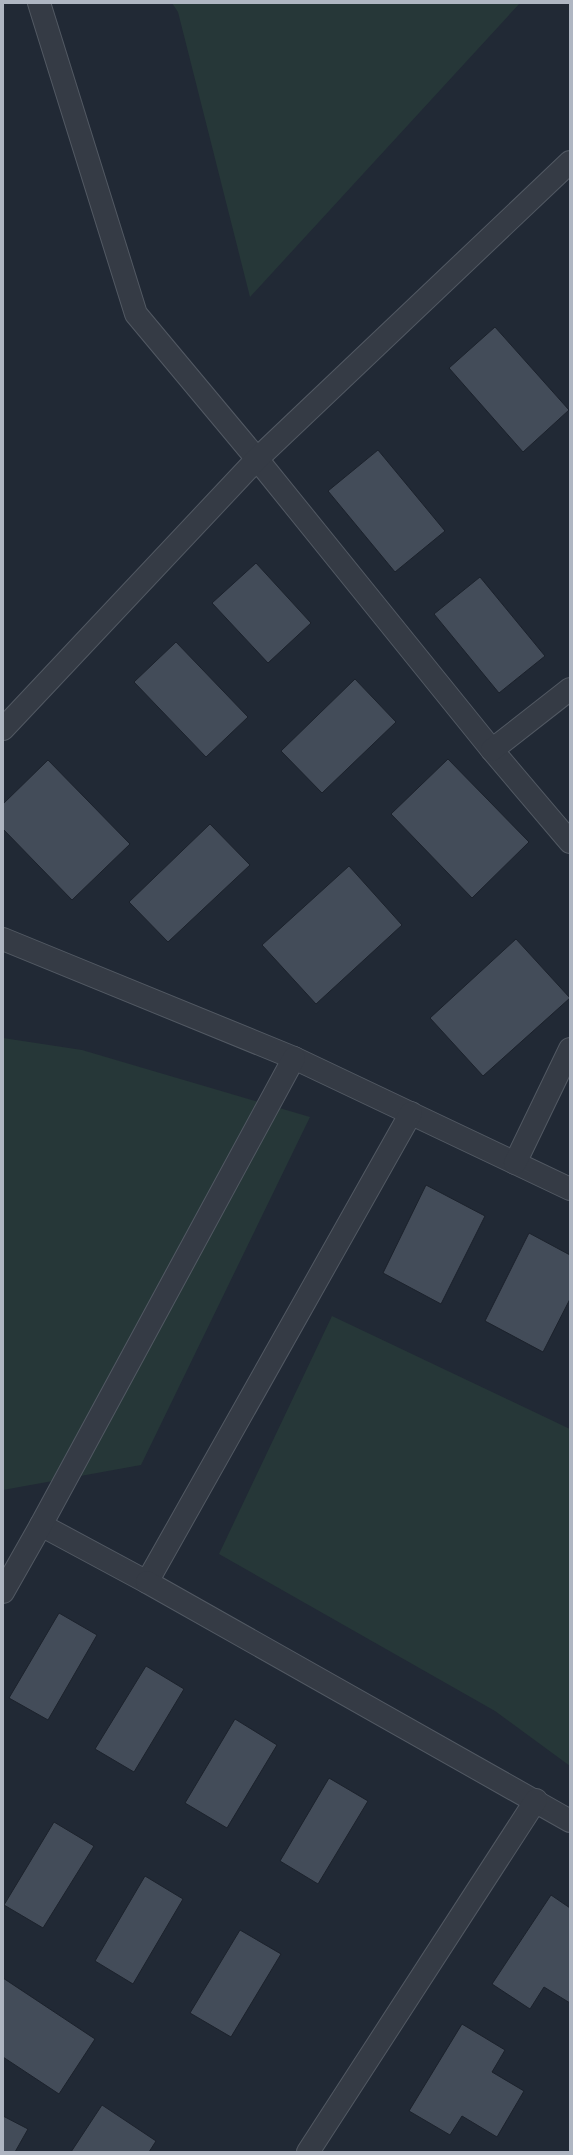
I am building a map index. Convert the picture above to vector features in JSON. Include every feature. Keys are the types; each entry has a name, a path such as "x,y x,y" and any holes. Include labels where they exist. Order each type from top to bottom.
{"street":[{"path":"39,3 136,314 257,459 492,750 570,842"},
{"path":"3,729 257,459 570,162"},
{"path":"492,750 570,689"},
{"path":"3,939 294,1058 570,1189"},
{"path":"514,1163 570,1049"},
{"path":"3,1592 41,1525 294,1058"},
{"path":"147,1582 411,1113"},
{"path":"41,1525 147,1582 536,1800 570,1821"},
{"path":"308,2152 536,1800"}],"shaded area":[{"path":"172,3 520,3 250,297 178,12"},
{"path":"3,1038 82,1050 310,1117 141,1465 3,1490"},
{"path":"332,1316 570,1429 570,1766 495,1711 219,1554"}],"building":[{"path":"495,327 569,410 523,452 449,368"},
{"path":"378,450 445,531 395,572 328,491"},
{"path":"256,563 311,623 268,663 212,603"},
{"path":"480,577 545,656 499,693 434,614"},
{"path":"176,642 248,717 206,757 134,682"},
{"path":"355,679 396,722 322,793 281,751"},
{"path":"448,759 529,842 472,898 391,814"},
{"path":"48,760 130,844 72,900 3,829 3,804"},
{"path":"210,824 250,865 168,942 129,902"},
{"path":"349,866 402,925 316,1004 262,945"},
{"path":"516,939 570,998 483,1076 430,1018"},
{"path":"426,1185 485,1216 441,1304 383,1273"},
{"path":"529,1233 570,1255 570,1299 543,1352 485,1321"},
{"path":"59,1613 97,1635 48,1720 9,1698"},
{"path":"146,1666 184,1689 134,1772 95,1749"},
{"path":"235,1719 277,1745 227,1828 185,1803"},
{"path":"329,1778 368,1801 318,1884 280,1861"},
{"path":"54,1822 94,1846 43,1928 4,1905"},
{"path":"145,1876 183,1899 133,1984 95,1961"},
{"path":"551,1895 570,1908 570,2003 544,1987 530,2009 492,1984"},
{"path":"240,1930 281,1954 231,2037 190,2013"},
{"path":"3,1978 95,2039 59,2094 3,2057"},
{"path":"462,2024 505,2050 492,2072 524,2091 497,2137 462,2116 450,2135 409,2111"},
{"path":"102,2105 156,2141 149,2152 71,2152"},
{"path":"3,2116 28,2129 15,2152 3,2152"}]}
